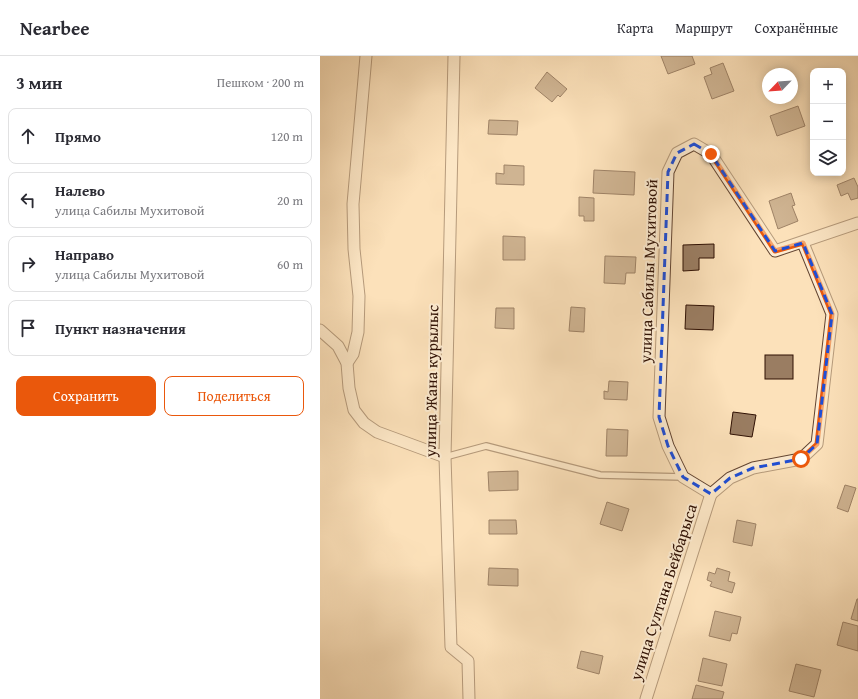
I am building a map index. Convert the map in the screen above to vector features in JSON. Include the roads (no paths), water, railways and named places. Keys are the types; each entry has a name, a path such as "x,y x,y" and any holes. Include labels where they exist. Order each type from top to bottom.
{"street":[{"path":"347,363 354,354 358,332 359,296 354,249 353,204 366,56"},
{"name":"улица Жана курылыс","path":"454,56 445,457 451,647 468,661 469,699"},
{"name":"улица Сабилы Мухитовой","path":"683,477 668,446 659,417 668,172 677,154 694,144 711,154 775,251 858,224"},
{"path":"683,477 711,494 730,478 753,468 801,459 817,444 832,314 803,243"},
{"path":"320,330 338,346 347,363 349,388 354,410 364,423 377,432 445,457"},
{"name":"улица Султана Бейбарыса","path":"646,699 711,494"}],"lane":[{"path":"445,457 486,446 600,475 683,477"}]}
